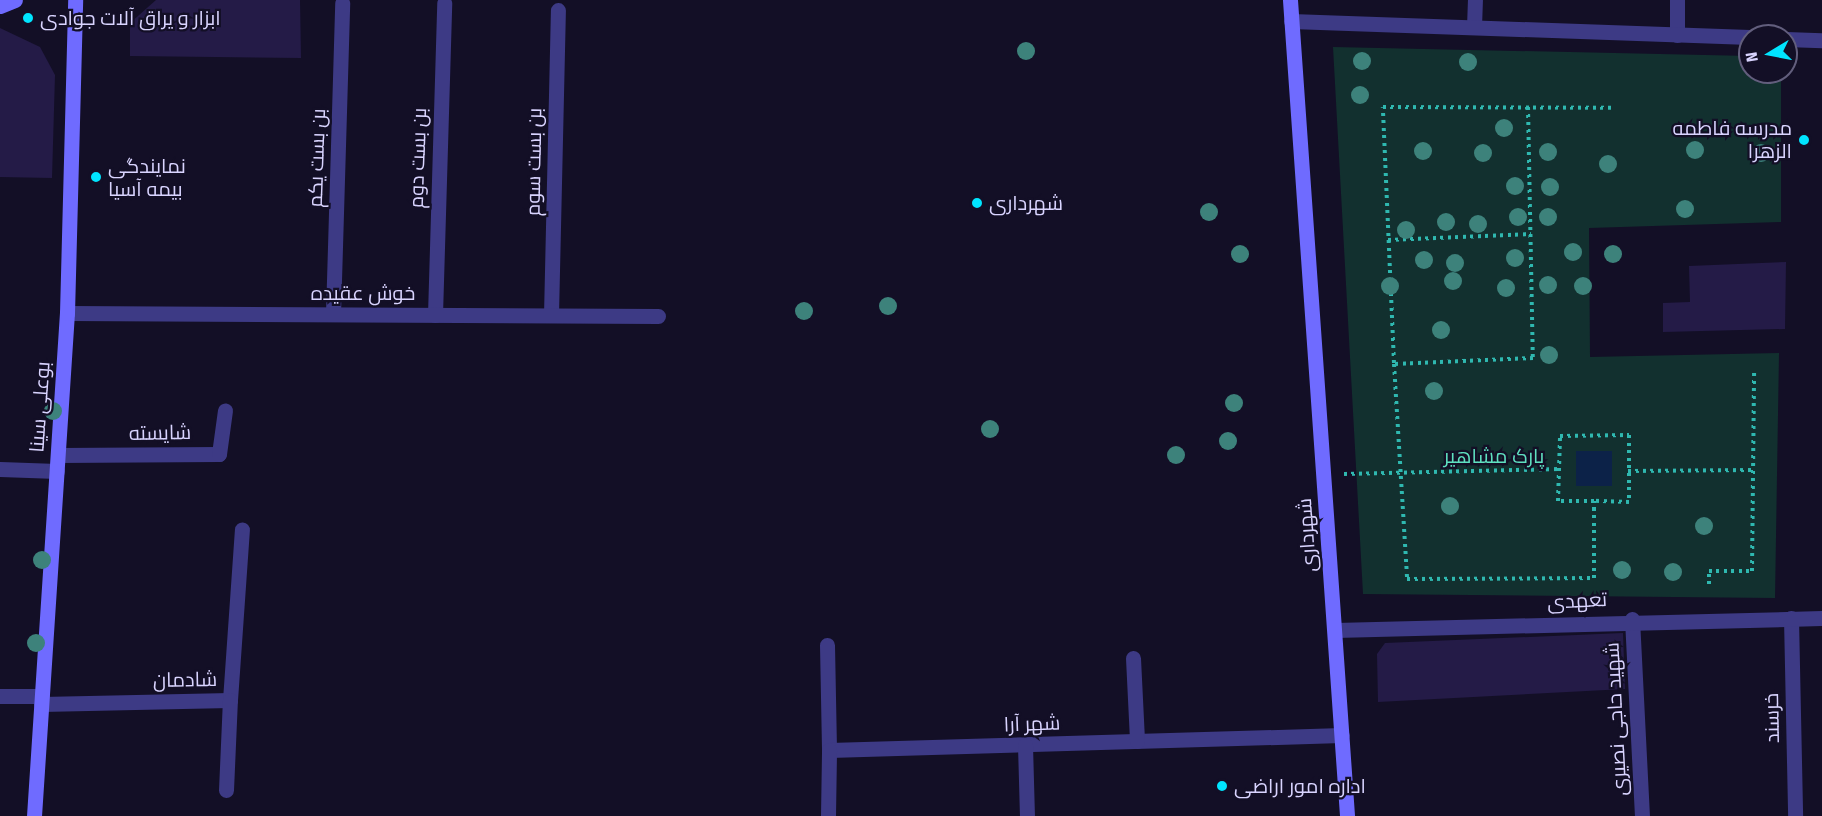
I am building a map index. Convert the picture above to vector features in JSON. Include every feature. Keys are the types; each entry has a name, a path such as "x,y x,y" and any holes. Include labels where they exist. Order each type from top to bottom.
{"main road":[{"path":"0,6 15,0"},
{"name":"بوعلی سینا","path":"34,816 67,313 75,0"},
{"name":"شهرداری","path":"1290,0 1347,816"}],"street":[{"path":"1474,27 1475,0"},
{"path":"1677,0 1677,35"},
{"name":"بن بست یکم","path":"333,314 342,3"},
{"name":"بن بست دوم","path":"435,315 444,3"},
{"name":"بن بست سوم","path":"551,315 558,10"},
{"path":"1291,21 1738,37"},
{"path":"1798,39 1822,40"},
{"name":"خوش عقیده","path":"67,313 658,316"},
{"name":"شايسته","path":"58,455 219,454 225,410"},
{"path":"0,469 57,471"},
{"name":"شادمان","path":"0,696 42,700 230,700 242,529"},
{"name":"خرسند","path":"1791,618 1795,816"},
{"name":"تعهدی","path":"1335,630 1632,619 1822,618"},
{"name":"شهید حاجی نصیری","path":"1632,619 1642,816"},
{"path":"827,645 828,816"},
{"path":"1133,658 1137,741"},
{"path":"226,790 230,700"},
{"name":"شهر آرا","path":"829,750 1342,735"},
{"path":"1025,745 1027,816"}],"path":[{"path":"1594,501 1594,578 1407,579 1394,364 1383,107 1615,108"},
{"path":"1394,364 1533,358 1528,107"},
{"path":"1388,240 1530,234"},
{"path":"1709,584 1709,571 1752,571 1754,371"},
{"path":"1629,435 1629,502 1558,501 1559,470 1560,436 1629,435"},
{"path":"1324,475 1559,470"},
{"path":"1628,471 1754,470"}],"green space":[{"name":"پارک مشاهیر","path":"1333,47 1738,56 1738,84 1781,84 1781,222 1589,228 1590,357 1779,353 1775,598 1363,594"}],"water":[{"path":"1576,451 1612,451 1612,486 1576,486"}],"building":[{"path":"156,0 300,0 301,58 130,56 130,23"},
{"path":"0,28 40,47 55,75 52,178 0,177"},
{"path":"1786,262 1785,329 1663,332 1663,303 1690,302 1689,266"},
{"path":"1623,633 1625,689 1378,702 1377,654 1385,643"}],"place":[{"name":"ابزار و یراق آلات جوادی","path":"28,18"},
{"name":"مدرسه فاطمه الزهرا","path":"1804,140"},
{"name":"نمایندگی بیمه آسیا","path":"96,177"},
{"name":"شهرداری","path":"977,203"},
{"name":"اداره امور اراضی","path":"1222,786"}]}
